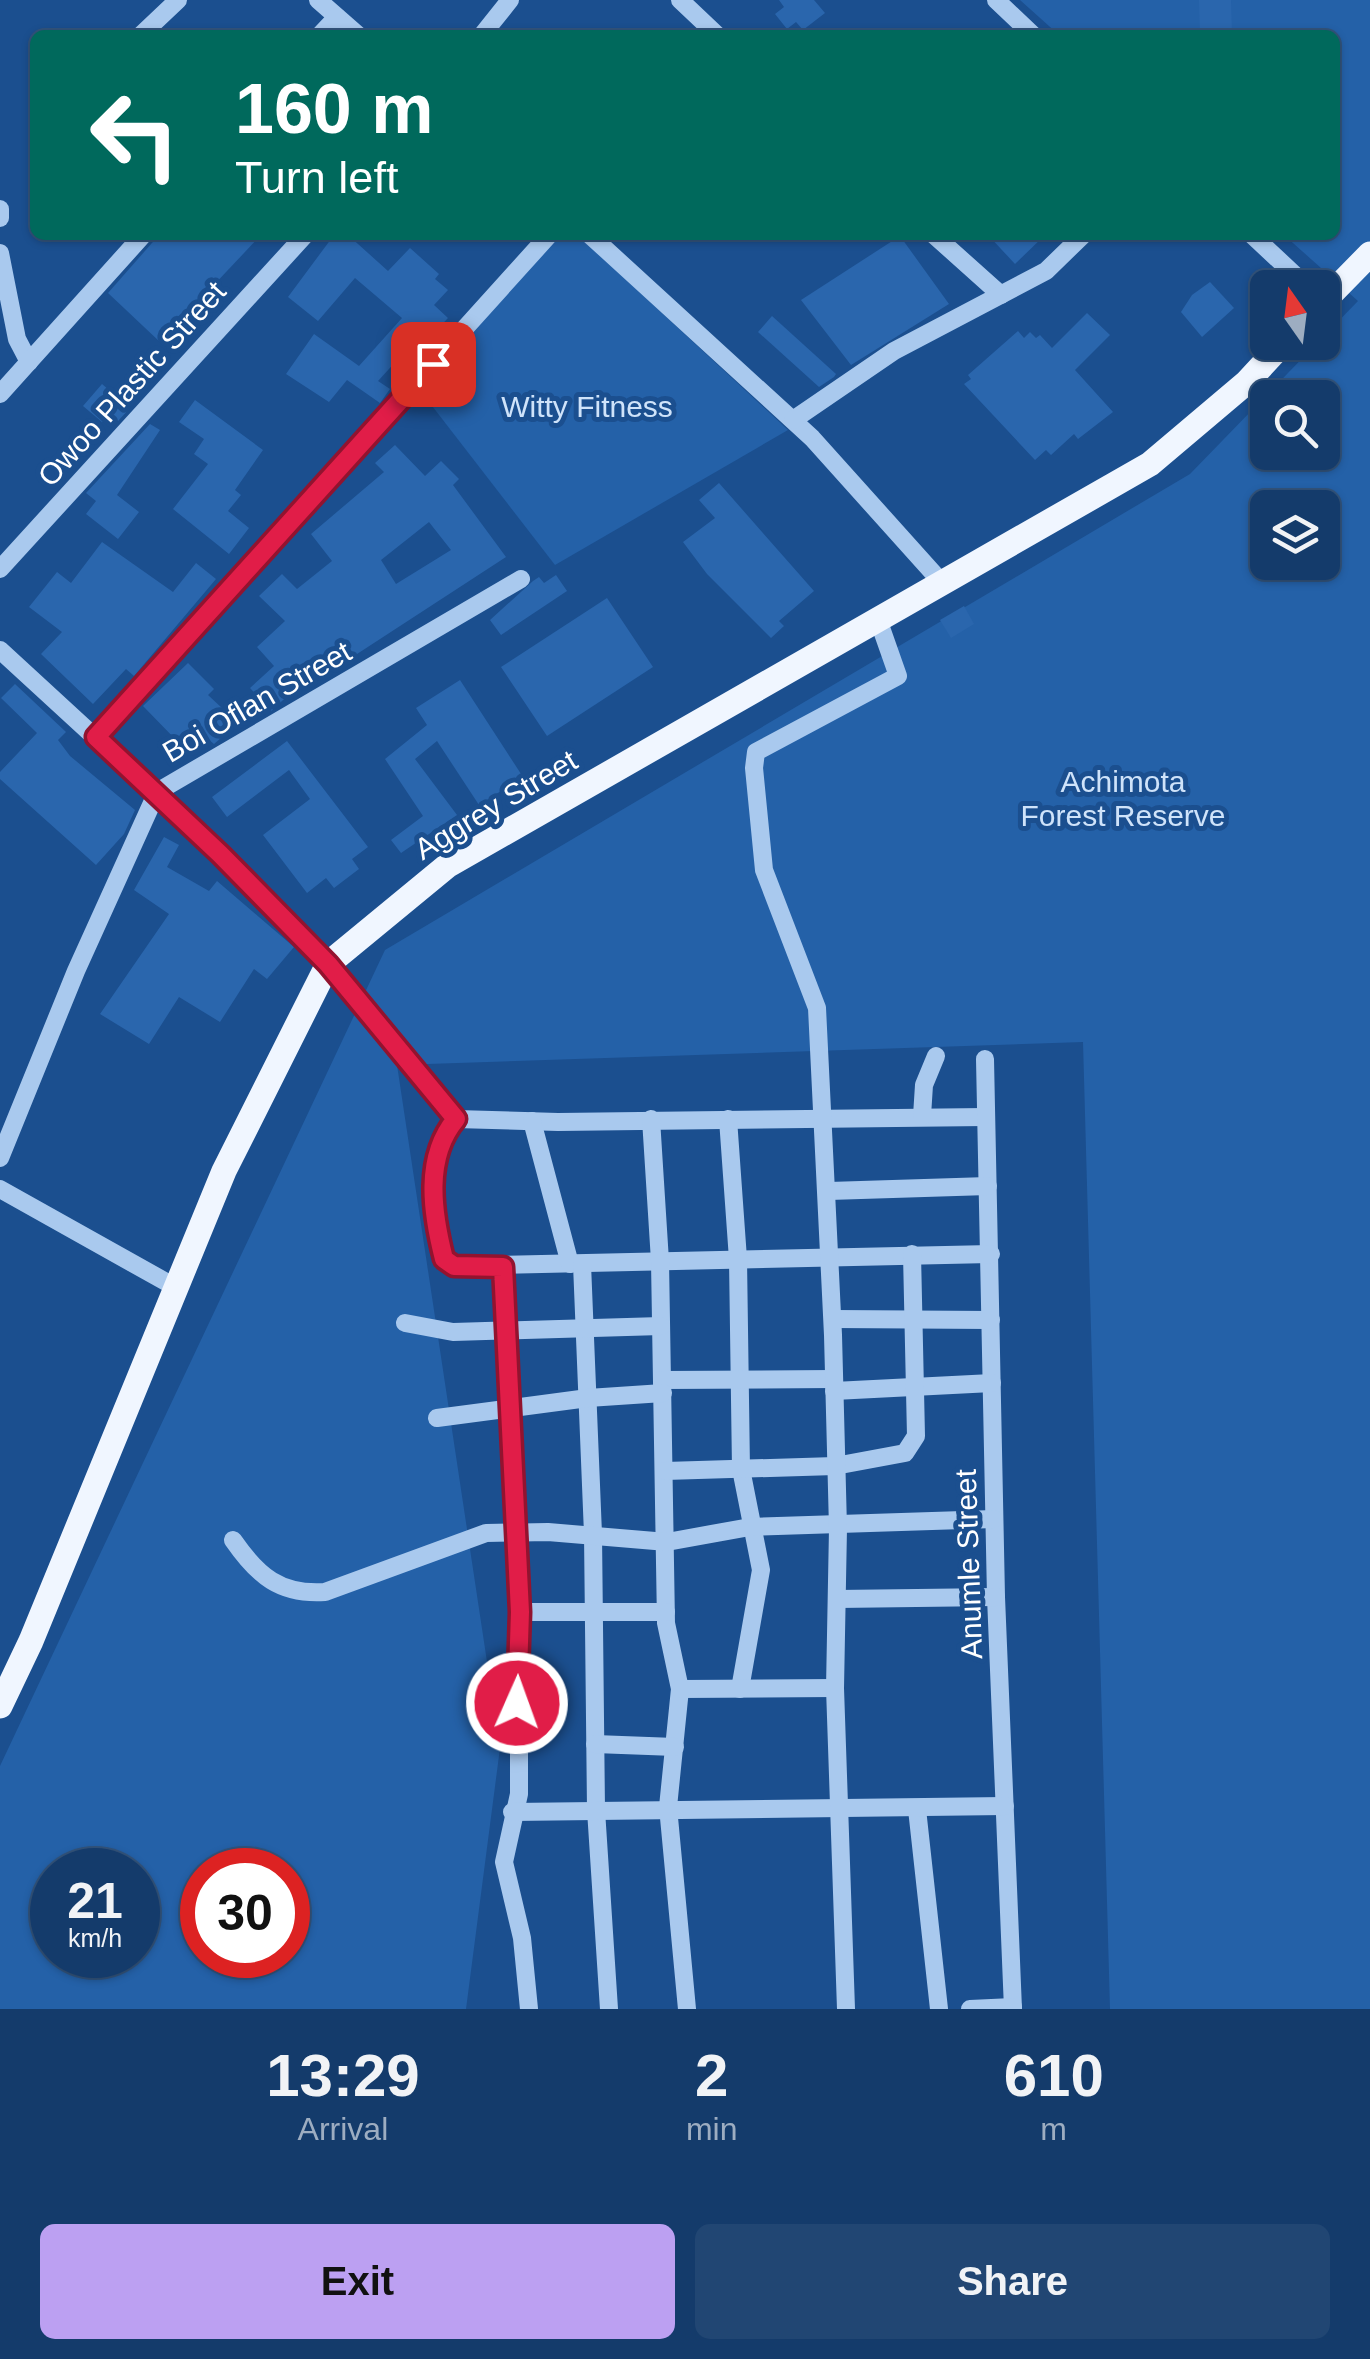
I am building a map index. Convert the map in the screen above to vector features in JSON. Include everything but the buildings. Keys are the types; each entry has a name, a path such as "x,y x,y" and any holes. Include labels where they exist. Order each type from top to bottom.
{"main road":[{"path":"1340,285 1370,254"},
{"name":"Aggrey Street","path":"0,1706 31,1642 224,1171 328,964 447,866 944,586 1150,464 1267,360"}],"street":[{"path":"146,30 178,0"},
{"path":"318,0 352,30"},
{"path":"486,30 510,0"},
{"path":"680,0 712,30"},
{"path":"996,0 1028,30"},
{"path":"324,30 337,16"},
{"path":"0,209 0,218"},
{"path":"0,394 139,240"},
{"name":"Owoo Plastic Street","path":"0,569 300,240"},
{"path":"96,737 543,240"},
{"path":"596,240 794,420 944,586"},
{"path":"940,240 1001,295"},
{"path":"794,420 894,351 1046,271 1079,240"},
{"path":"1257,240 1286,270"},
{"path":"0,253 10,343 29,362"},
{"name":"Boi Oflan Street","path":"0,1158 76,971 157,792 522,579"},
{"path":"846,2009 834,1688 838,1528 833,1319 817,1008 764,870 754,768 756,752 898,676 879,622"},
{"path":"0,650 157,792 328,964 456,1119 532,1122 986,1117"},
{"path":"922,1116 924,1086 936,1056"},
{"name":"Anumle Street","path":"985,1059 996,1597 1013,2008"},
{"path":"456,1119 441,1136 433,1158 444,1259 454,1266 990,1254"},
{"path":"651,1119 660,1261 666,1612 668,1650 680,1689 668,1807 687,2009"},
{"path":"728,1119 738,1259 741,1468 760,1570 740,1688"},
{"path":"532,1122 576,1264 585,1328 593,1534 596,1810 609,2009"},
{"path":"829,1191 988,1186"},
{"path":"0,1189 175,1287"},
{"path":"665,1470 836,1466 905,1452 916,1436 912,1254"},
{"path":"503,1267 520,1612 518,1794 504,1862 522,1938 528,2009"},
{"path":"833,1319 992,1320"},
{"path":"405,1323 453,1332 505,1333 661,1326"},
{"path":"438,1418 738,1380 916,1389 992,1383"},
{"path":"234,1540 254,1570 272,1584 298,1594 325,1592 486,1533 593,1534 667,1542 750,1528 838,1528 994,1519"},
{"path":"837,1598 996,1597"},
{"path":"520,1612 666,1612"},
{"path":"680,1689 834,1688"},
{"path":"595,1744 675,1748"},
{"path":"512,1812 668,1807 839,1811 1005,1806"},
{"path":"917,1809 939,2009"},
{"path":"970,2009 1013,2008"}],"green space":[{"name":"Achimota Forest Reserve","path":"1020,0 1370,0 1370,2009 1110,2009 1083,1042 397,1065 500,1748 466,2009 0,2009 0,1766 385,950 1190,474 1250,412 1250,470 1340,470 1340,380 1281,380 1301,360 1340,360 1340,320 1358,301 1340,285 1340,270 1323,270 1290,240 1340,240 1340,30 1053,30"},
{"name":"Witty Fitness","path":"554,240 583,240 788,430 555,565 419,389"}],"route":[{"path":"433,364 96,737 157,792 328,964 456,1119 441,1136 433,1158 444,1259 454,1266 503,1267 520,1612 517,1703"}]}
